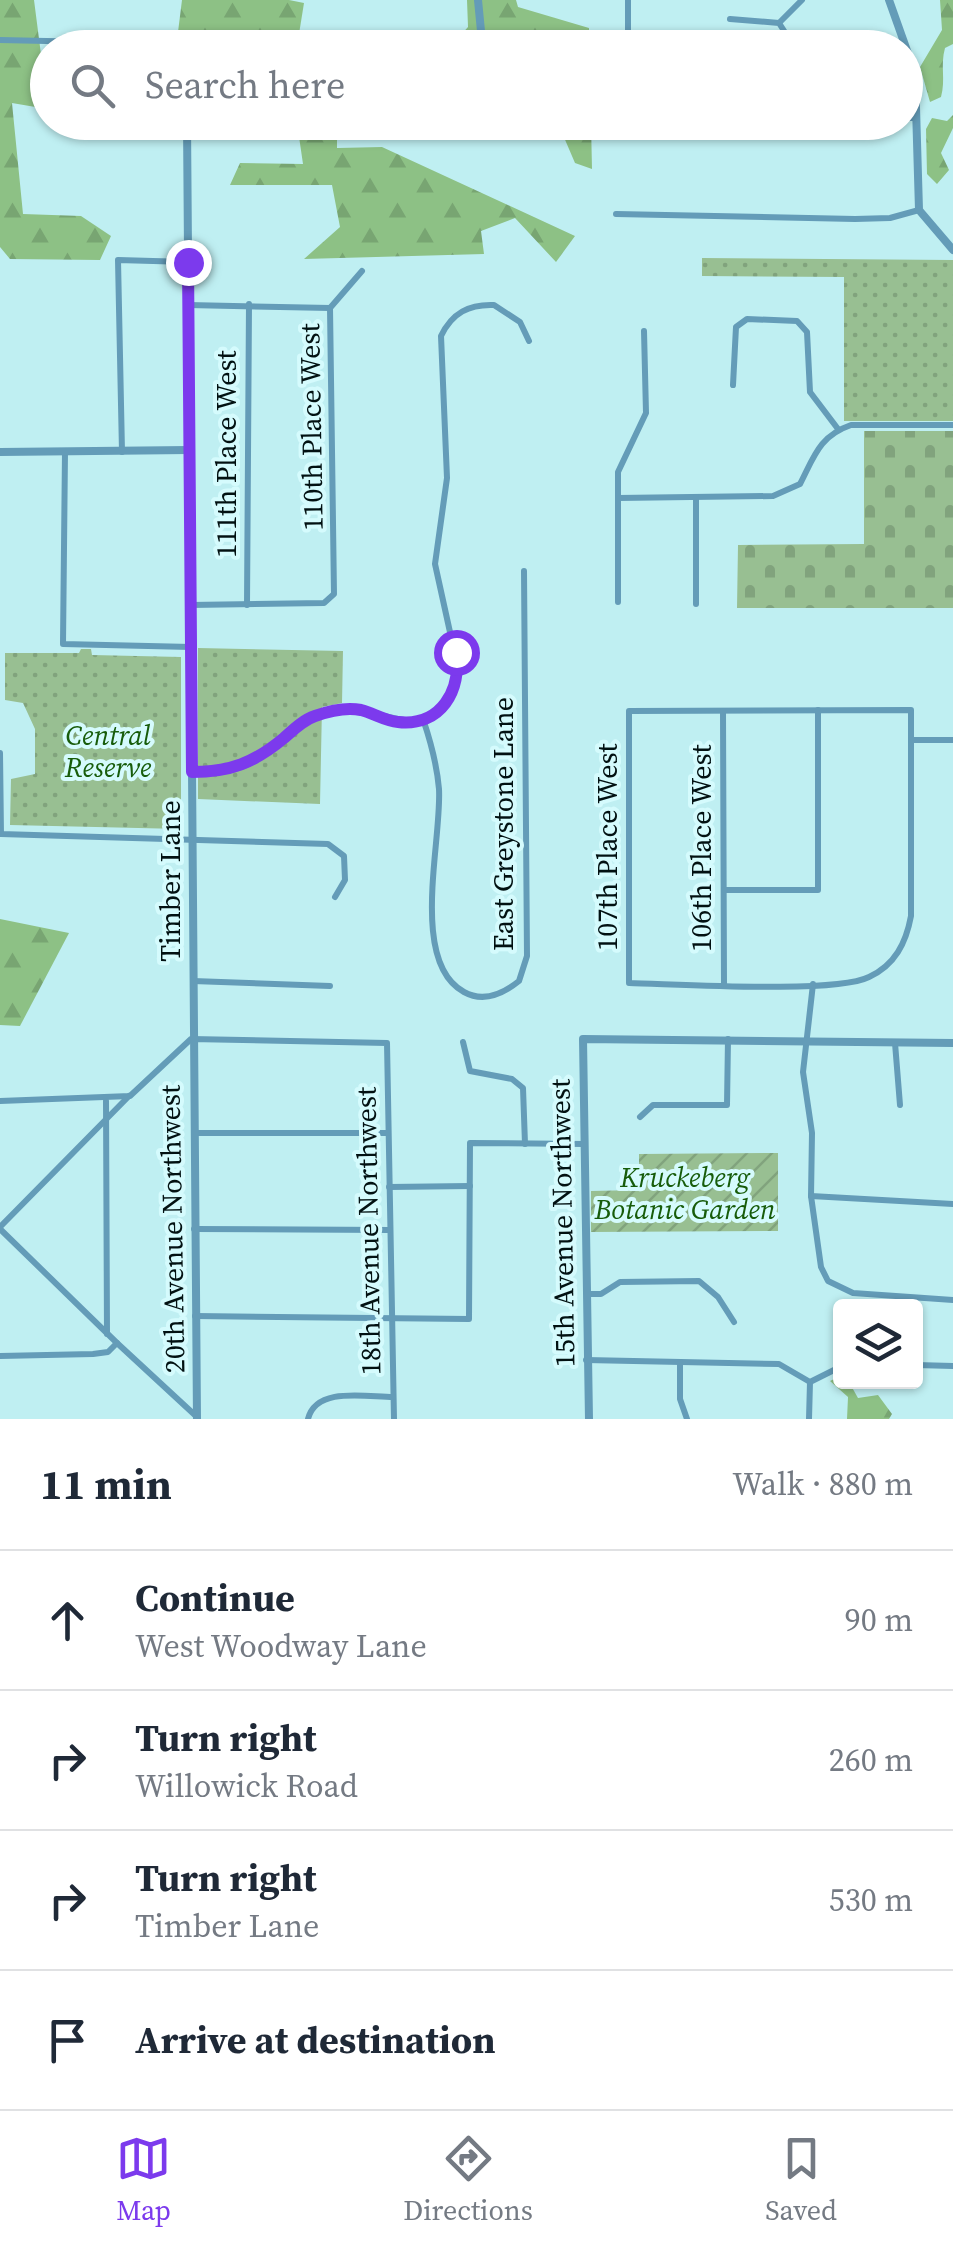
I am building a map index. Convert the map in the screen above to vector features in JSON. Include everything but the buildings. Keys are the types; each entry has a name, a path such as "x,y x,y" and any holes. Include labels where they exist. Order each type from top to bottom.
{"street":[{"path":"478,0 480,30"},
{"path":"628,0 628,30"},
{"path":"730,19 779,23 802,0"},
{"path":"889,0 900,30"},
{"path":"779,23 783,30"},
{"path":"0,40 30,41"},
{"name":"Timber Lane","path":"187,140 191,1039"},
{"path":"917,140 919,210 953,250"},
{"path":"616,214 856,219 890,218 919,210"},
{"path":"122,452 118,260 188,262"},
{"name":"110th Place West","path":"247,604 324,603 334,594 330,308 362,272"},
{"path":"188,304 330,308"},
{"name":"111th Place West","path":"247,604 249,304"},
{"path":"192,772 239,768 264,755 308,718 333,710 359,710 396,722 424,722 444,707 459,673 435,564 447,478 441,336 448,320 463,310 494,305 520,322 528,340"},
{"path":"733,385 736,327 747,319 797,321 807,332 810,392 838,429"},
{"path":"618,602 618,472 646,413 644,331"},
{"path":"618,498 773,496 800,484 819,445 838,429 851,424 953,424"},
{"path":"0,452 189,450"},
{"path":"65,452 63,644 191,647"},
{"path":"696,497 696,604"},
{"name":"East Greystone Lane","path":"424,722 439,790 431,894 440,967 456,988 470,996 490,998 519,981 527,956 524,571"},
{"path":"190,605 247,604"},
{"path":"724,890 818,890 818,710"},
{"path":"723,711 911,710 907,937 887,966 869,978 845,985 724,984"},
{"name":"107th Place West","path":"723,711 629,711 629,983 724,984"},
{"name":"106th Place West","path":"723,711 724,984"},
{"path":"911,740 953,740"},
{"path":"0,752 1,834 328,844 344,856 346,880 335,897"},
{"path":"193,980 330,986"},
{"path":"813,984 804,1072 812,1133 811,1196 817,1250 828,1281 854,1293 953,1300"},
{"path":"191,1039 0,1228 198,1418"},
{"name":"18th Avenue Northwest","path":"191,1039 387,1043 394,1419"},
{"name":"20th Avenue Northwest","path":"191,1039 198,1418"},
{"name":"15th Avenue Northwest","path":"588,1419 584,1039 728,1039"},
{"path":"640,1117 653,1105 727,1105 728,1039 953,1044"},
{"path":"463,1042 470,1071 512,1079 523,1088 525,1144"},
{"path":"895,1042 900,1105"},
{"path":"0,1101 106,1100 130,1096"},
{"path":"106,1100 107,1334"},
{"path":"192,1133 388,1134"},
{"path":"196,1316 469,1319 470,1143 584,1144"},
{"path":"390,1187 470,1186"},
{"path":"811,1196 953,1204"},
{"path":"194,1229 390,1230"},
{"path":"586,1294 601,1294 620,1282 699,1281 718,1297 734,1322"},
{"path":"0,1356 93,1354 108,1352 116,1343"},
{"path":"586,1360 779,1364 810,1382"},
{"path":"680,1362 680,1399 687,1419"},
{"path":"923,1365 953,1366"},
{"path":"810,1382 833,1370"},
{"path":"809,1419 810,1382"},
{"path":"308,1419 316,1403 329,1398 393,1397"}],"green space":[{"path":"0,0 34,0 38,30 30,30 30,106 12,103 23,214 81,216 111,236 100,260 10,259 0,247"},
{"path":"182,0 304,3 300,30 178,30"},
{"path":"467,0 516,0 518,7 589,30 465,30"},
{"path":"940,0 953,0 953,44 945,48 941,97 930,102 923,62 942,30"},
{"path":"953,115 953,128 941,153 949,170 937,184 927,174 926,129 932,118 947,121"},
{"path":"299,140 337,140 337,148 382,147 575,236 556,262 515,218 481,231 484,254 304,259 340,227 332,185 230,185 240,163 303,164"},
{"path":"565,140 591,140 592,169 575,163"},
{"path":"702,258 953,260 953,421 844,421 844,277 702,276"},
{"path":"864,431 953,431 953,608 737,608 738,545 864,544"},
{"path":"198,648 343,651 342,703 322,707 320,804 198,799"},
{"name":"Central Reserve","path":"81,649 91,649 92,655 181,657 181,829 10,825 11,779 35,774 35,729 23,703 5,700 5,653 79,653"},
{"path":"0,919 69,933 20,1026 0,1025"},
{"name":"Kruckeberg Botanic Garden","path":"778,1153 778,1231 591,1232 591,1191 639,1190 639,1154"},
{"path":"839,1389 853,1389 858,1398 878,1395 892,1414 889,1419 847,1419 848,1397"}],"route":[{"path":"188,262 192,772 239,768 264,755 308,718 333,710 359,710 396,722 424,722 444,707 454,692 459,673 456,652"}]}
